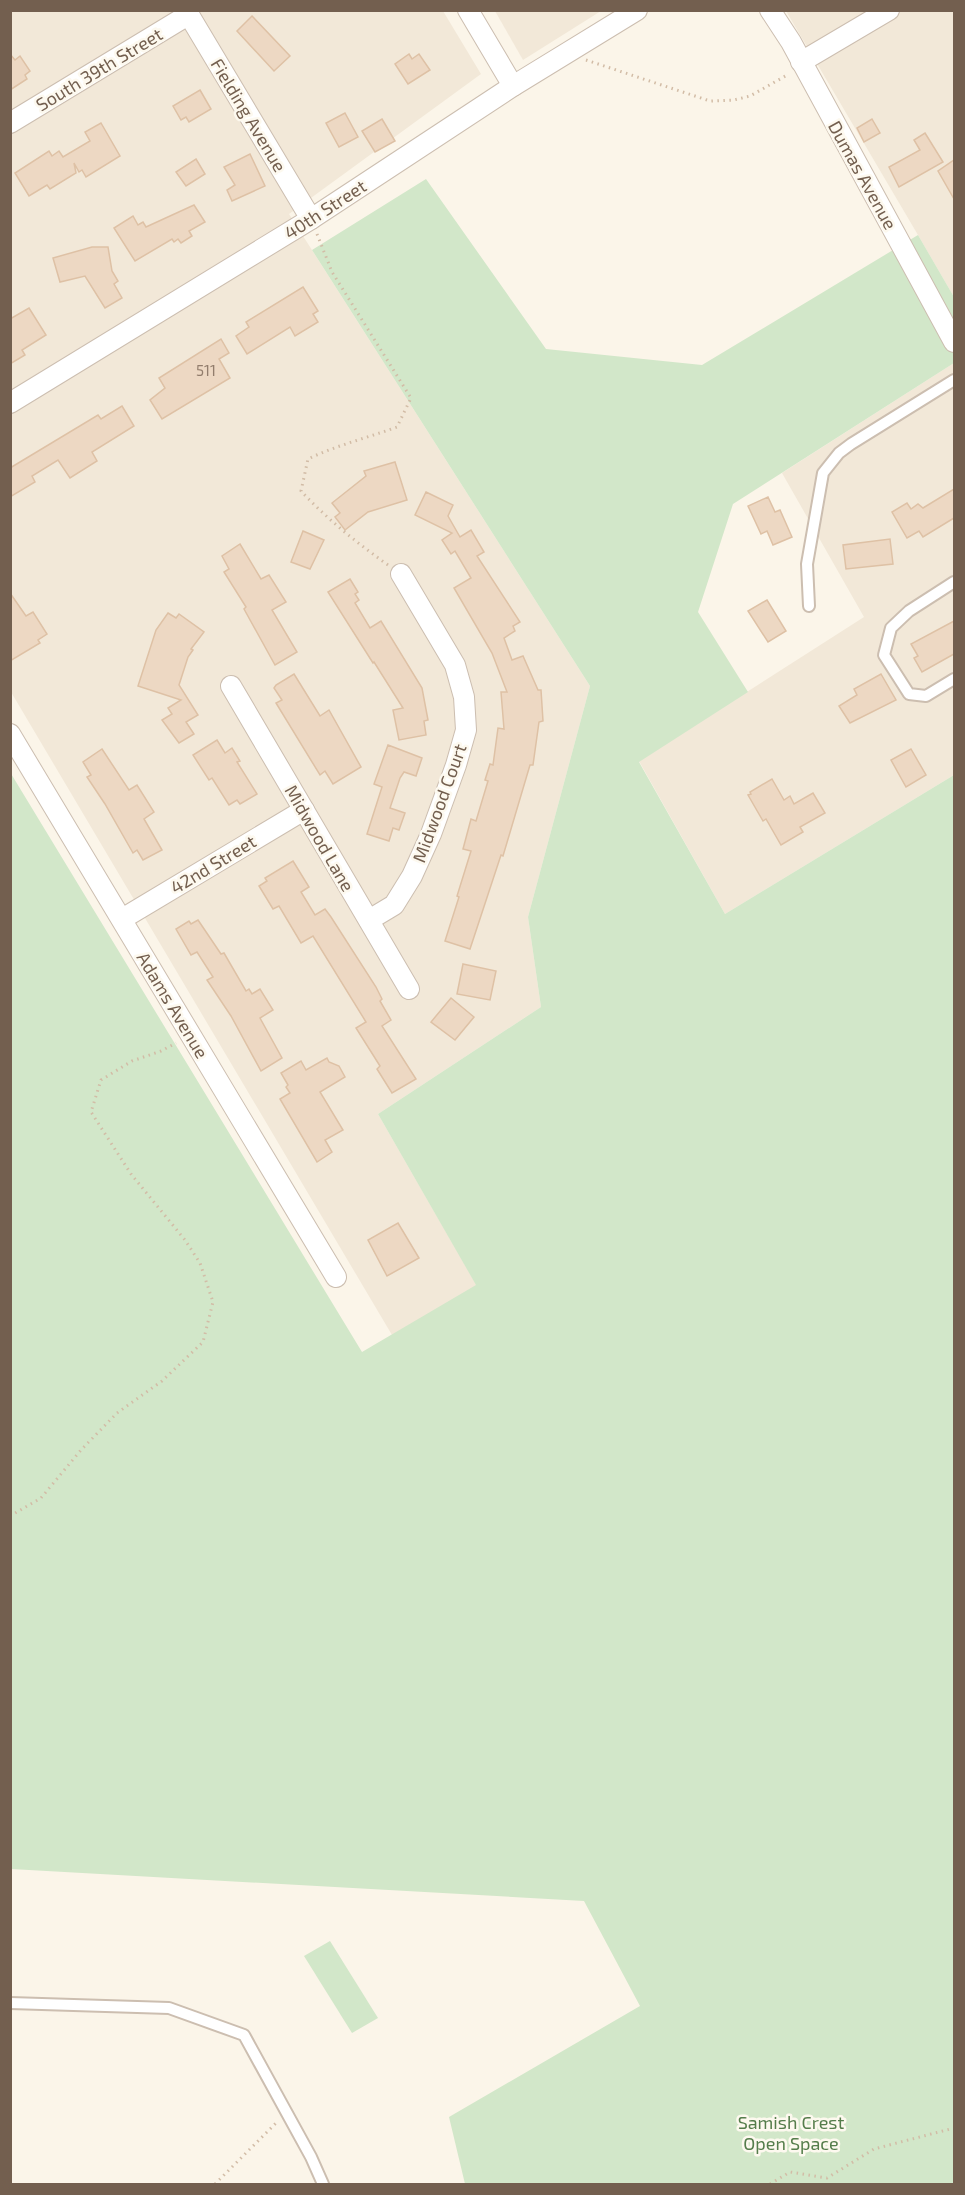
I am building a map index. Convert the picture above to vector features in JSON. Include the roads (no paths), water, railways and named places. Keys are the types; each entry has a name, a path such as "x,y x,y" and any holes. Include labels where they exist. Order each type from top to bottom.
{"street":[{"path":"468,10 513,86"},
{"name":"40th Street","path":"10,403 311,219 513,86 637,10"},
{"name":"Dumas Avenue","path":"770,10 779,21 954,342"},
{"path":"802,63 890,10"},
{"name":"South 39th Street","path":"10,123 187,13"},
{"name":"Fielding Avenue","path":"187,13 311,219"},
{"name":"Midwood Court","path":"369,920 394,905 412,876 431,834 466,730 464,697 455,664 401,574"},
{"name":"Midwood Lane","path":"231,686 409,989"},
{"name":"Adams Avenue","path":"10,734 336,1277"},
{"name":"42nd Street","path":"122,919 304,810"}],"lane":[{"path":"809,606 807,564 823,473 839,453 851,444 954,380"},
{"path":"954,582 909,611 891,628 884,655 909,694 927,696 954,679"},
{"path":"10,2003 170,2008 244,2035 324,2184"}],"park label":[{"name":"Samish Crest Open Space","path":"791,2132"}]}
